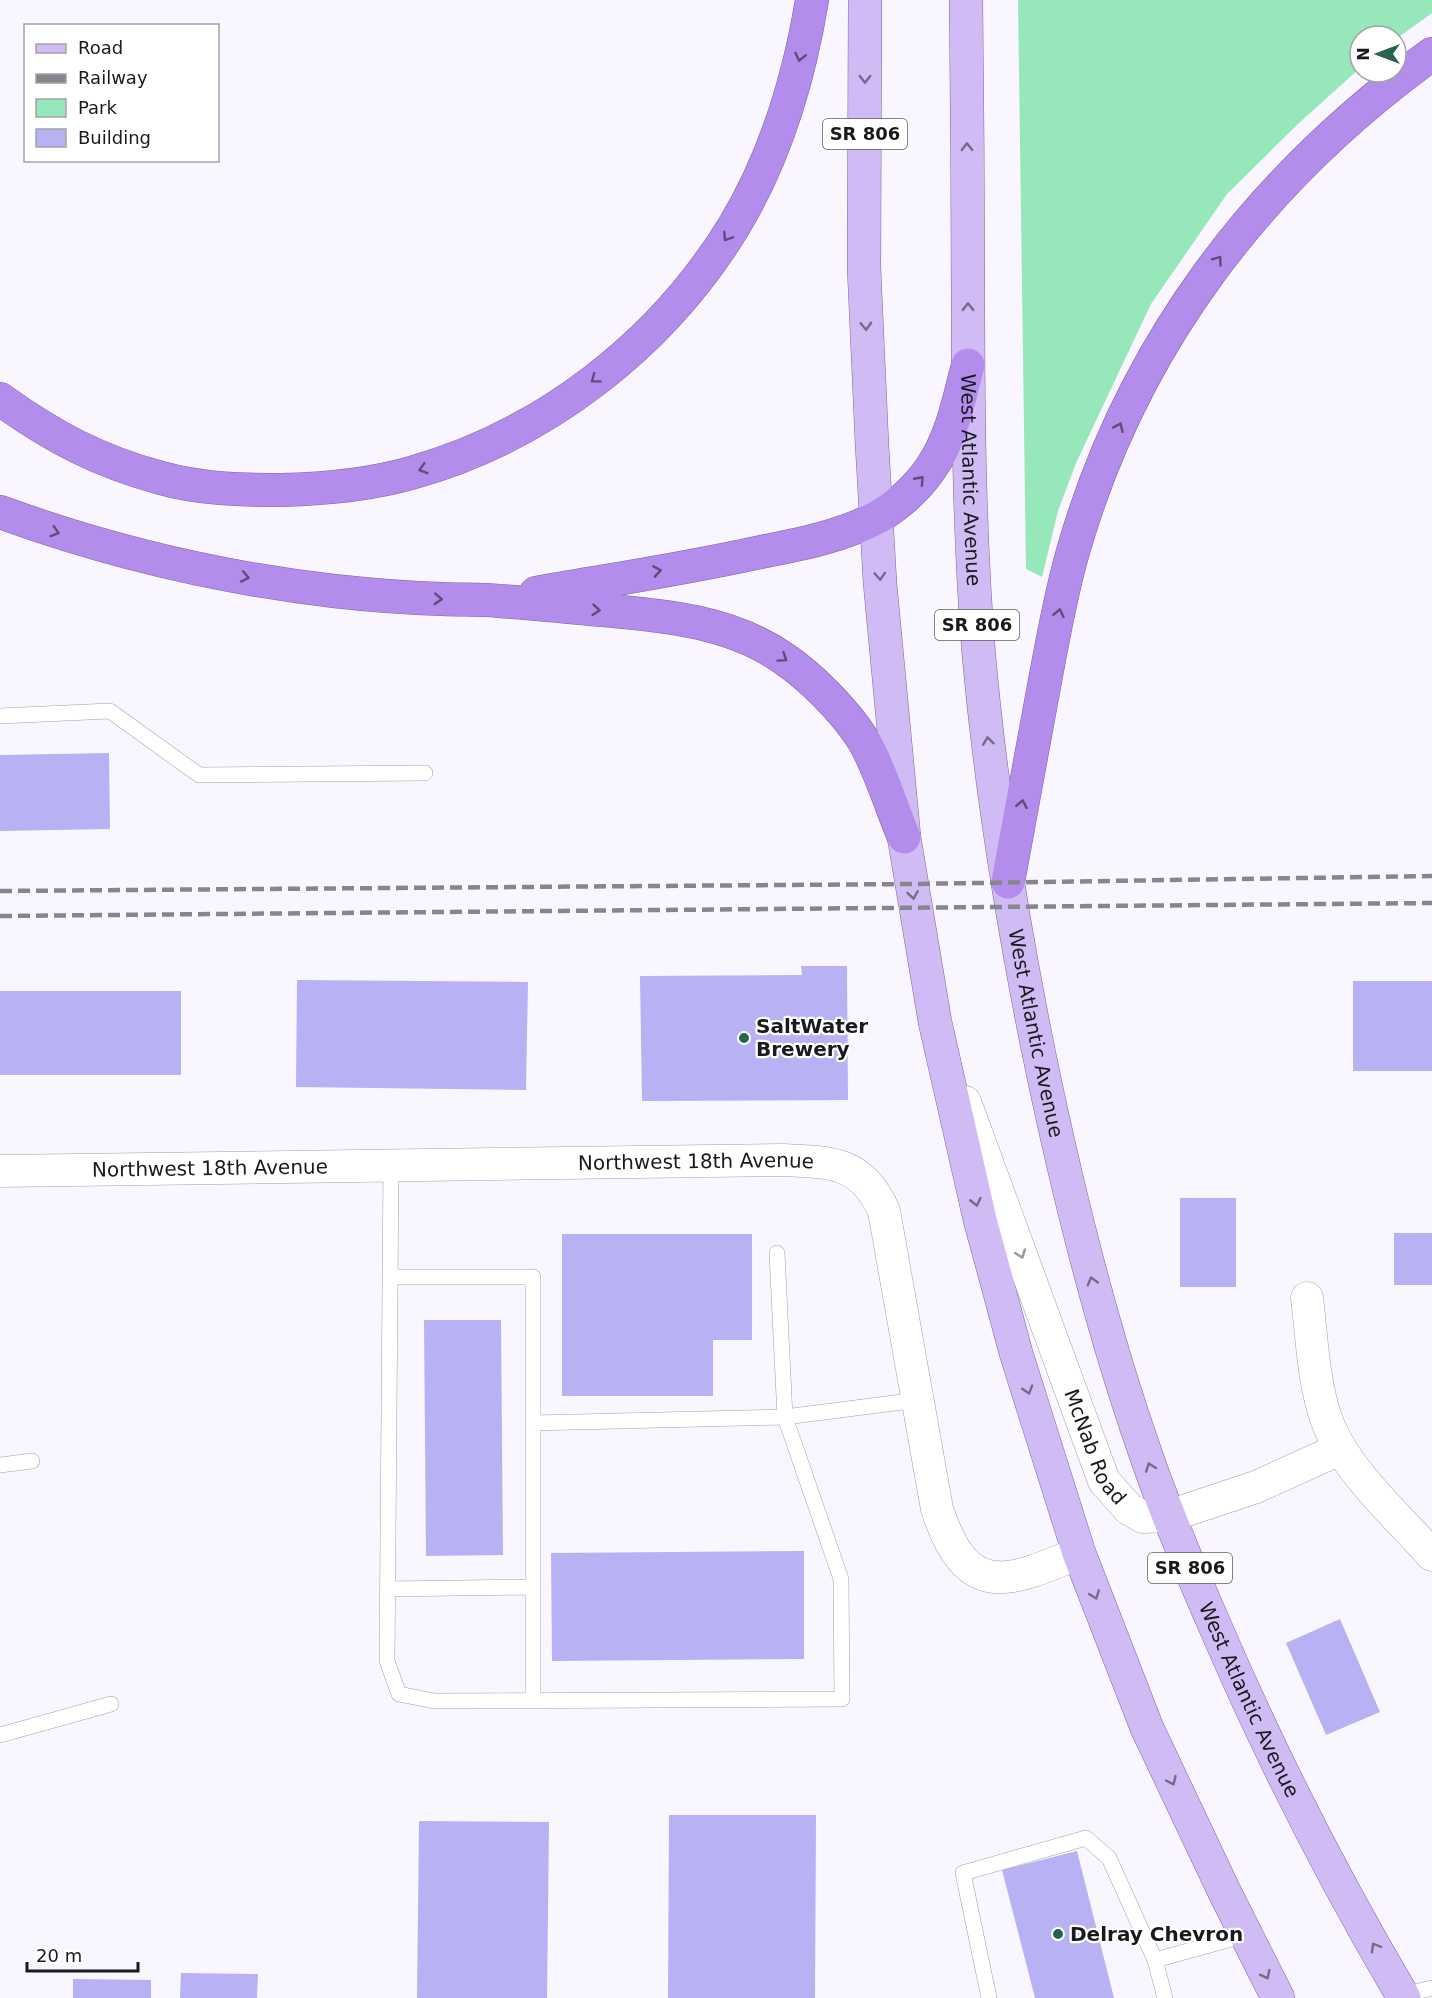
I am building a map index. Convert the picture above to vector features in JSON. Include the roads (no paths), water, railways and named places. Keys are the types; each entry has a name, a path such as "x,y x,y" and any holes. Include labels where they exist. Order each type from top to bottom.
{"highway":[{"path":"0,399 64,442 99,457 164,479 234,489 302,489 375,481 443,463 505,436 560,404 620,360 663,319 712,259 743,210 767,161 800,62 812,0"},
{"path":"1008,882 1049,662 1072,557 1103,463 1125,414 1169,333 1194,293 1254,214 1321,144 1363,107 1432,54"},
{"path":"496,600 769,550 838,533 876,518 908,494 932,467 949,433 968,365"},
{"path":"0,512 54,532 107,547 162,561 279,584 388,596 496,600 642,614 703,623 752,641 782,657 833,701 863,739 875,763 904,837"}],"main road":[{"name":"SR 806","path":"865,0 864,268 876,518 889,698 904,837 935,1022 980,1220 1026,1386 1079,1553 1147,1728 1278,1998"},
{"name":"West Atlantic Avenue","path":"966,0 971,524 979,656 995,799 1021,964 1048,1098 1086,1259 1124,1391 1168,1516 1220,1638 1311,1833 1413,1994"}],"street":[{"name":"McNab Road","path":"935,1022 1104,1481 1128,1509 1143,1517 1168,1516 1256,1487 1341,1449"},
{"name":"Northwest 18th Avenue","path":"0,1171 784,1160 832,1163 850,1170 864,1180 876,1194 884,1210 938,1509 944,1531 962,1560 971,1568 999,1578 1027,1574 1079,1553"},
{"path":"1307,1298 1319,1392 1328,1422 1341,1449 1355,1470 1432,1555"}],"lane":[{"path":"0,716 111,711 199,775 425,773"},
{"path":"391,1165 387,1661 399,1694 434,1701 842,1699 841,1579 785,1417 777,1253"},
{"path":"390,1276 533,1276 533,1700"},
{"path":"533,1423 785,1417 918,1400"},
{"path":"0,1465 32,1461"},
{"path":"388,1589 533,1587"},
{"path":"0,1735 111,1704"},
{"path":"989,1998 963,1873 1086,1838 1109,1858 1155,1960 1165,1998"},
{"path":"1155,1960 1246,1935"}],"railway":[{"path":"0,891 911,884 1432,876"},
{"path":"0,916 1432,903"}],"place":[{"name":"SaltWater Brewery","path":"744,1038"},
{"name":"Delray Chevron","path":"1058,1934"}]}
